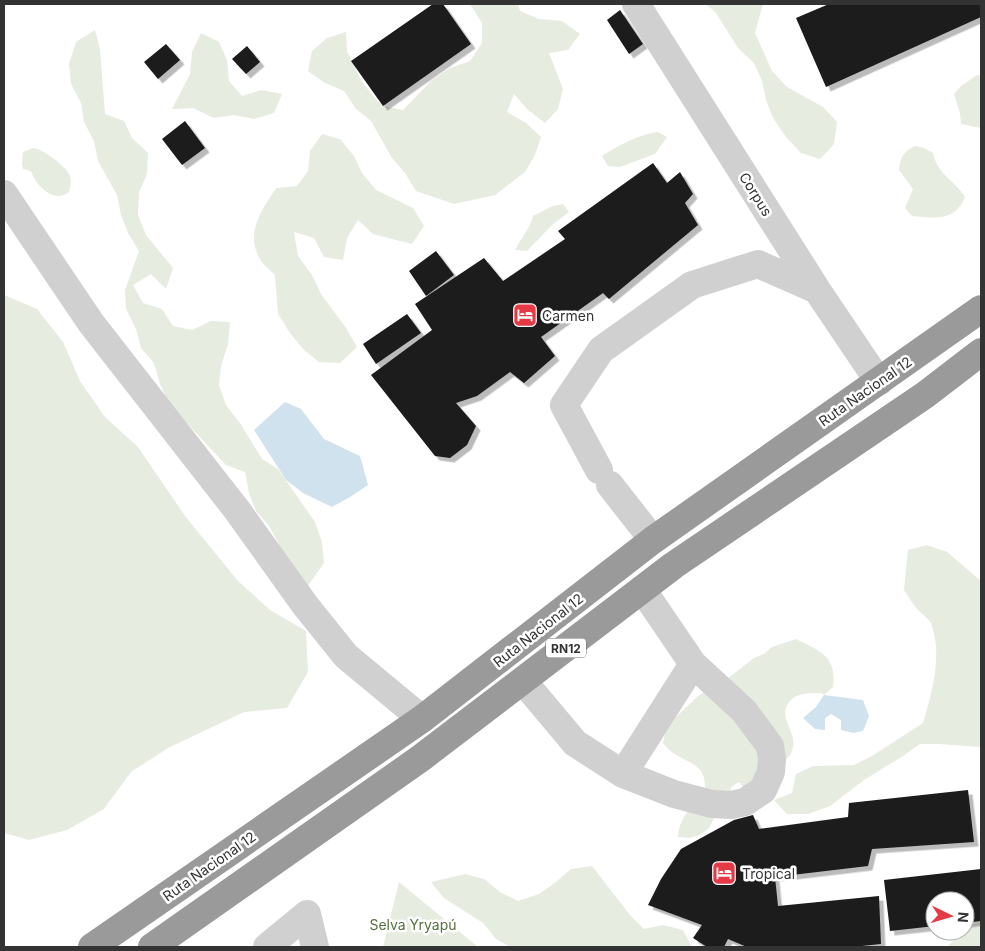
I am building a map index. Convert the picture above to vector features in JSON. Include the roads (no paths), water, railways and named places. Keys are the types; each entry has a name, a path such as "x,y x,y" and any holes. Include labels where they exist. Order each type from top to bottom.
{"highway":[{"name":"Ruta Nacional 12","path":"92,947 422,719 653,540 981,309"},
{"name":"RN12","path":"152,947 421,758 674,565 925,395 981,352"}],"street":[{"name":"Corpus","path":"636,4 817,290 879,382"},
{"path":"4,194 92,323 237,510 305,605 346,656 422,719"},
{"path":"653,540 605,477 564,405 601,350 692,285 758,264 817,290"},
{"path":"522,681 575,743 622,774 674,794 712,804 731,805 745,802 763,790 771,772 770,746 744,711 693,664 642,589"},
{"path":"622,774 693,664"},
{"path":"267,947 307,914 315,947"}],"water":[{"path":"285,402 301,409 324,439 360,456 368,485 332,507 303,493 286,480 254,430"},
{"path":"824,695 863,700 869,716 863,731 853,733 841,730 841,720 831,714 825,718 825,730 815,729 803,718 816,707"}],"place":[{"name":"Carmen","path":"525,315"},
{"name":"Tropical","path":"724,873"}],"park label":[{"name":"Selva Yryapú","path":"413,924"}]}
